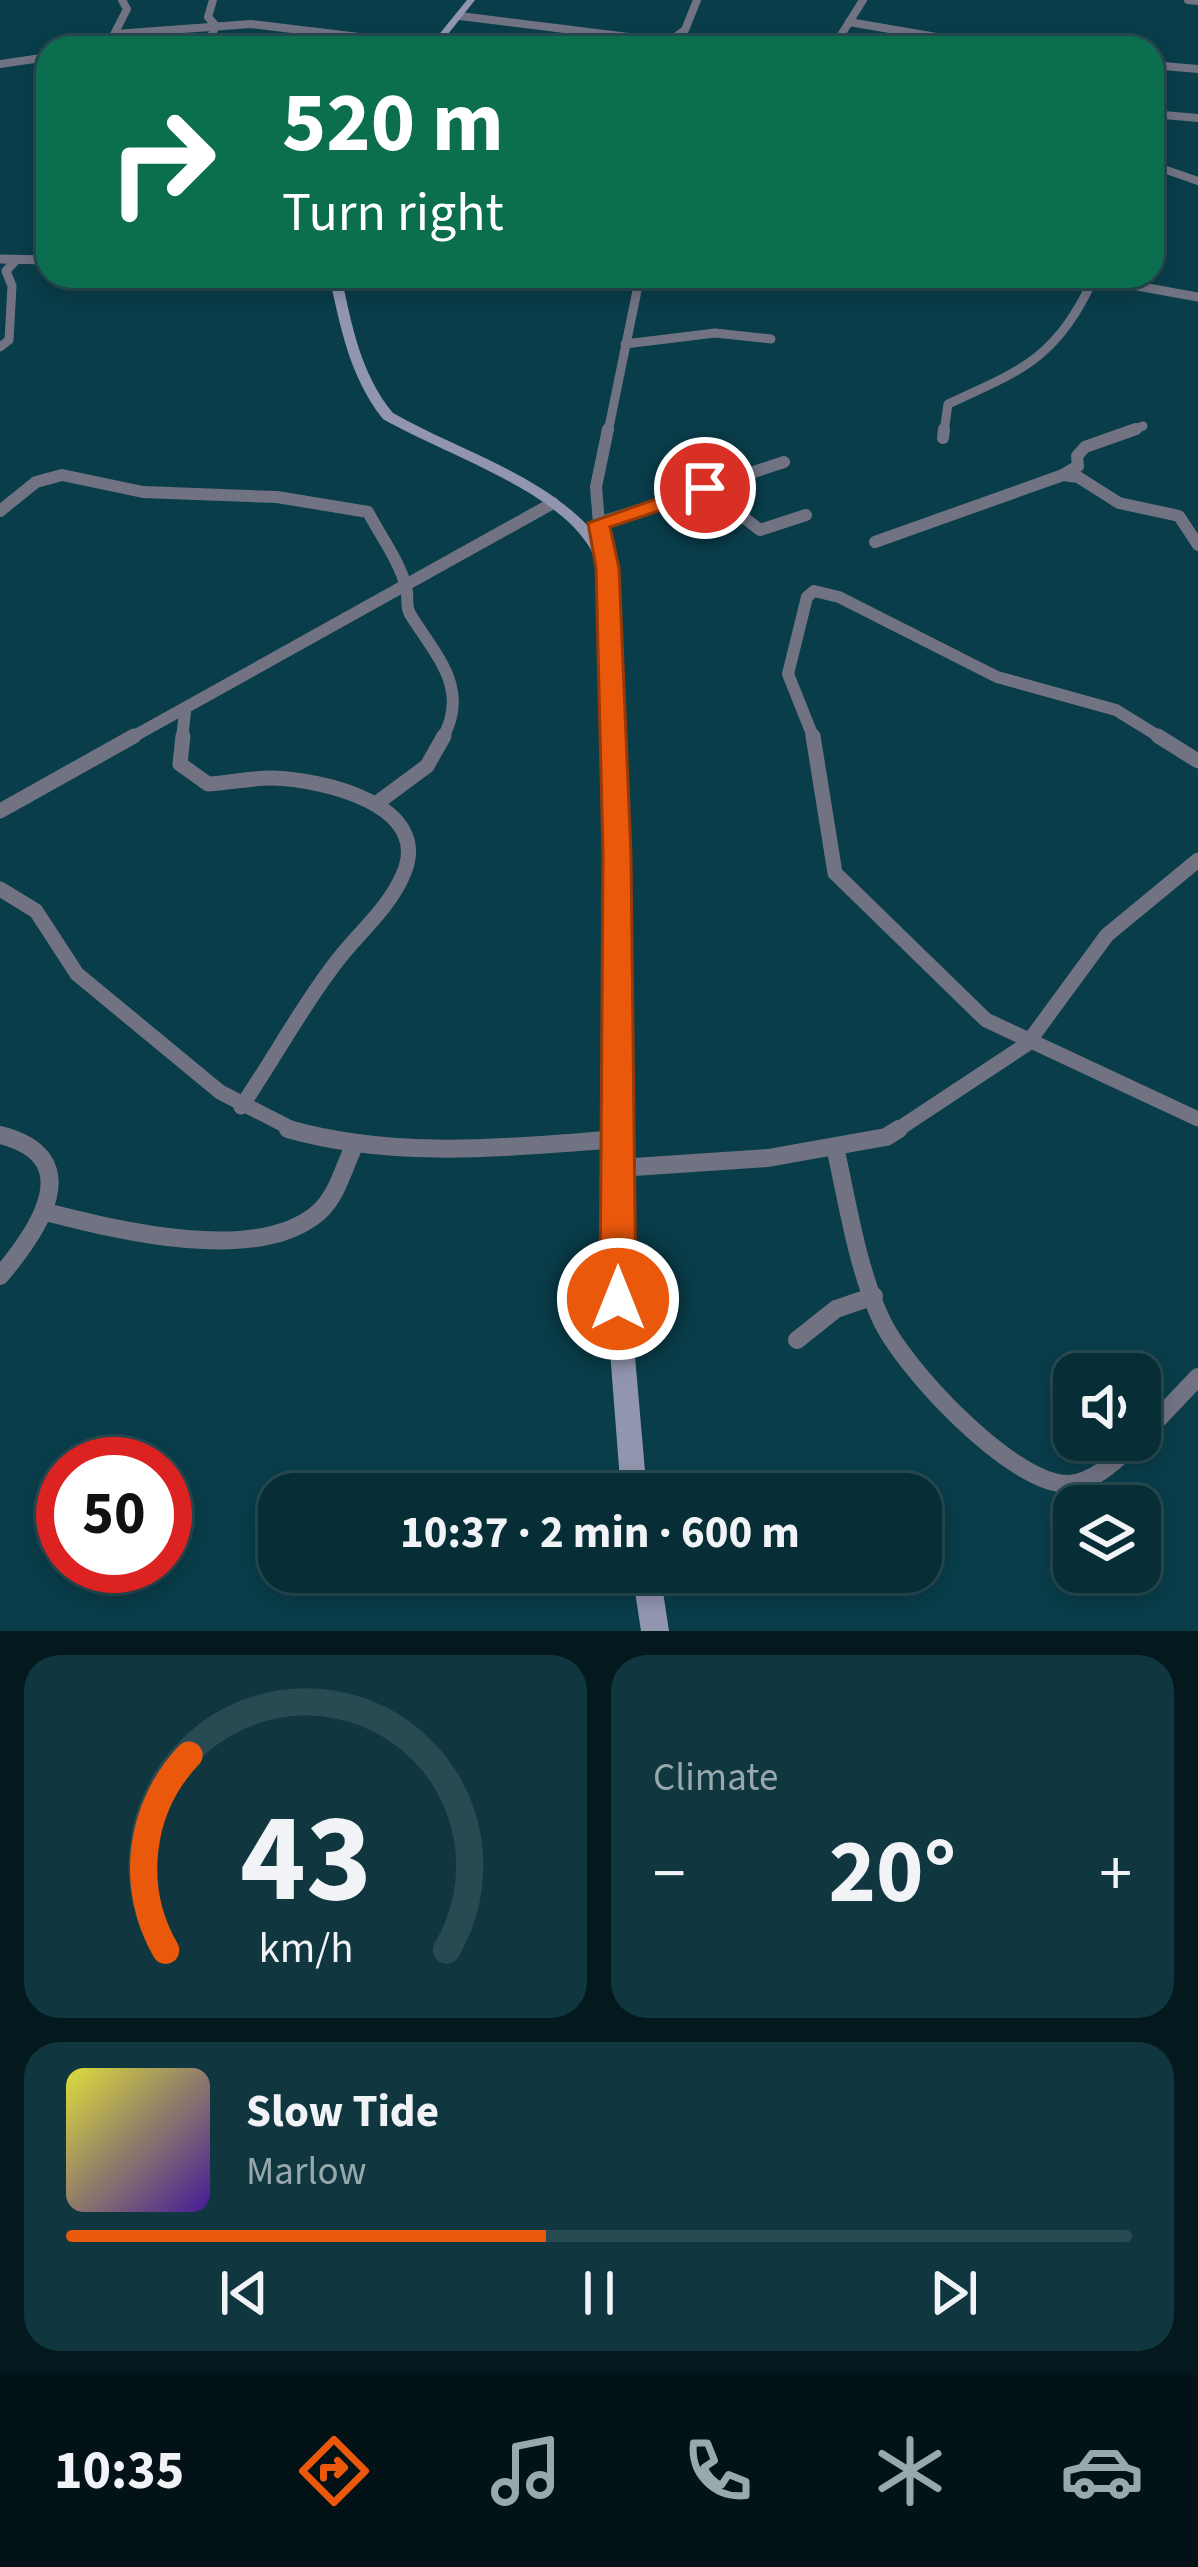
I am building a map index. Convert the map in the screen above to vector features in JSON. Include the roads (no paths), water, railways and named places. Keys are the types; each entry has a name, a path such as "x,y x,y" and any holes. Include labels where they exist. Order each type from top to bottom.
{"main road":[{"path":"443,36 471,0"},
{"path":"338,288 358,370 368,394 388,416 554,503 584,525 601,548 609,604 620,1139 618,1299 632,1473"},
{"path":"650,1593 656,1631"}],"street":[{"path":"115,34 127,9 122,0"},
{"path":"213,0 208,17 214,24"},
{"path":"677,36 685,30 697,0"},
{"path":"840,36 863,0"},
{"path":"1188,0 1198,1"},
{"path":"460,16 640,36"},
{"path":"849,22 930,36"},
{"path":"115,34 214,24 266,25 330,36"},
{"path":"211,36 214,24"},
{"path":"0,64 36,59"},
{"path":"1164,66 1198,69"},
{"path":"1164,115 1198,118"},
{"path":"1164,169 1198,181"},
{"path":"0,259 36,260"},
{"path":"0,347 9,340 12,286 6,271 16,260"},
{"path":"601,548 596,488 637,288"},
{"path":"943,438 948,404 1040,361 1076,316 1090,288"},
{"path":"1152,288 1198,297"},
{"path":"625,344 715,333 771,339"},
{"path":"875,542 1063,475 1078,466 1077,456 1085,447 1143,426"},
{"path":"598,523 784,462"},
{"path":"0,511 36,482 62,475 173,496 277,497 368,512 406,587 407,610 447,668 455,694 453,721 428,766 377,803"},
{"path":"1063,475 1078,476 1120,503 1179,516 1198,544"},
{"path":"705,488 760,530 806,515"},
{"path":"0,812 554,503"},
{"path":"1198,761 1116,710 998,677 839,597 814,591 807,597 788,674 812,729 836,873 904,935 970,1006 1028,1044 1198,1119"},
{"path":"185,712 180,764 208,784 290,779 377,803 408,837 404,872 393,897 326,976 241,1107"},
{"path":"619,1168 725,1162 886,1137 1028,1044 1107,935 1198,860"},
{"path":"0,889 20,895 34,907 65,962 89,985 241,1107 313,1137 354,1146 456,1148 620,1139"},
{"path":"0,1136 22,1138 46,1160 46,1212 36,1234 0,1276"},
{"path":"46,1212 173,1238 237,1240 289,1229 319,1213 354,1146"},
{"path":"836,1147 874,1296 905,1365 1038,1479 1063,1487 1084,1484 1112,1461"},
{"path":"797,1340 836,1309 874,1296"},
{"path":"1161,1416 1198,1377"}]}
